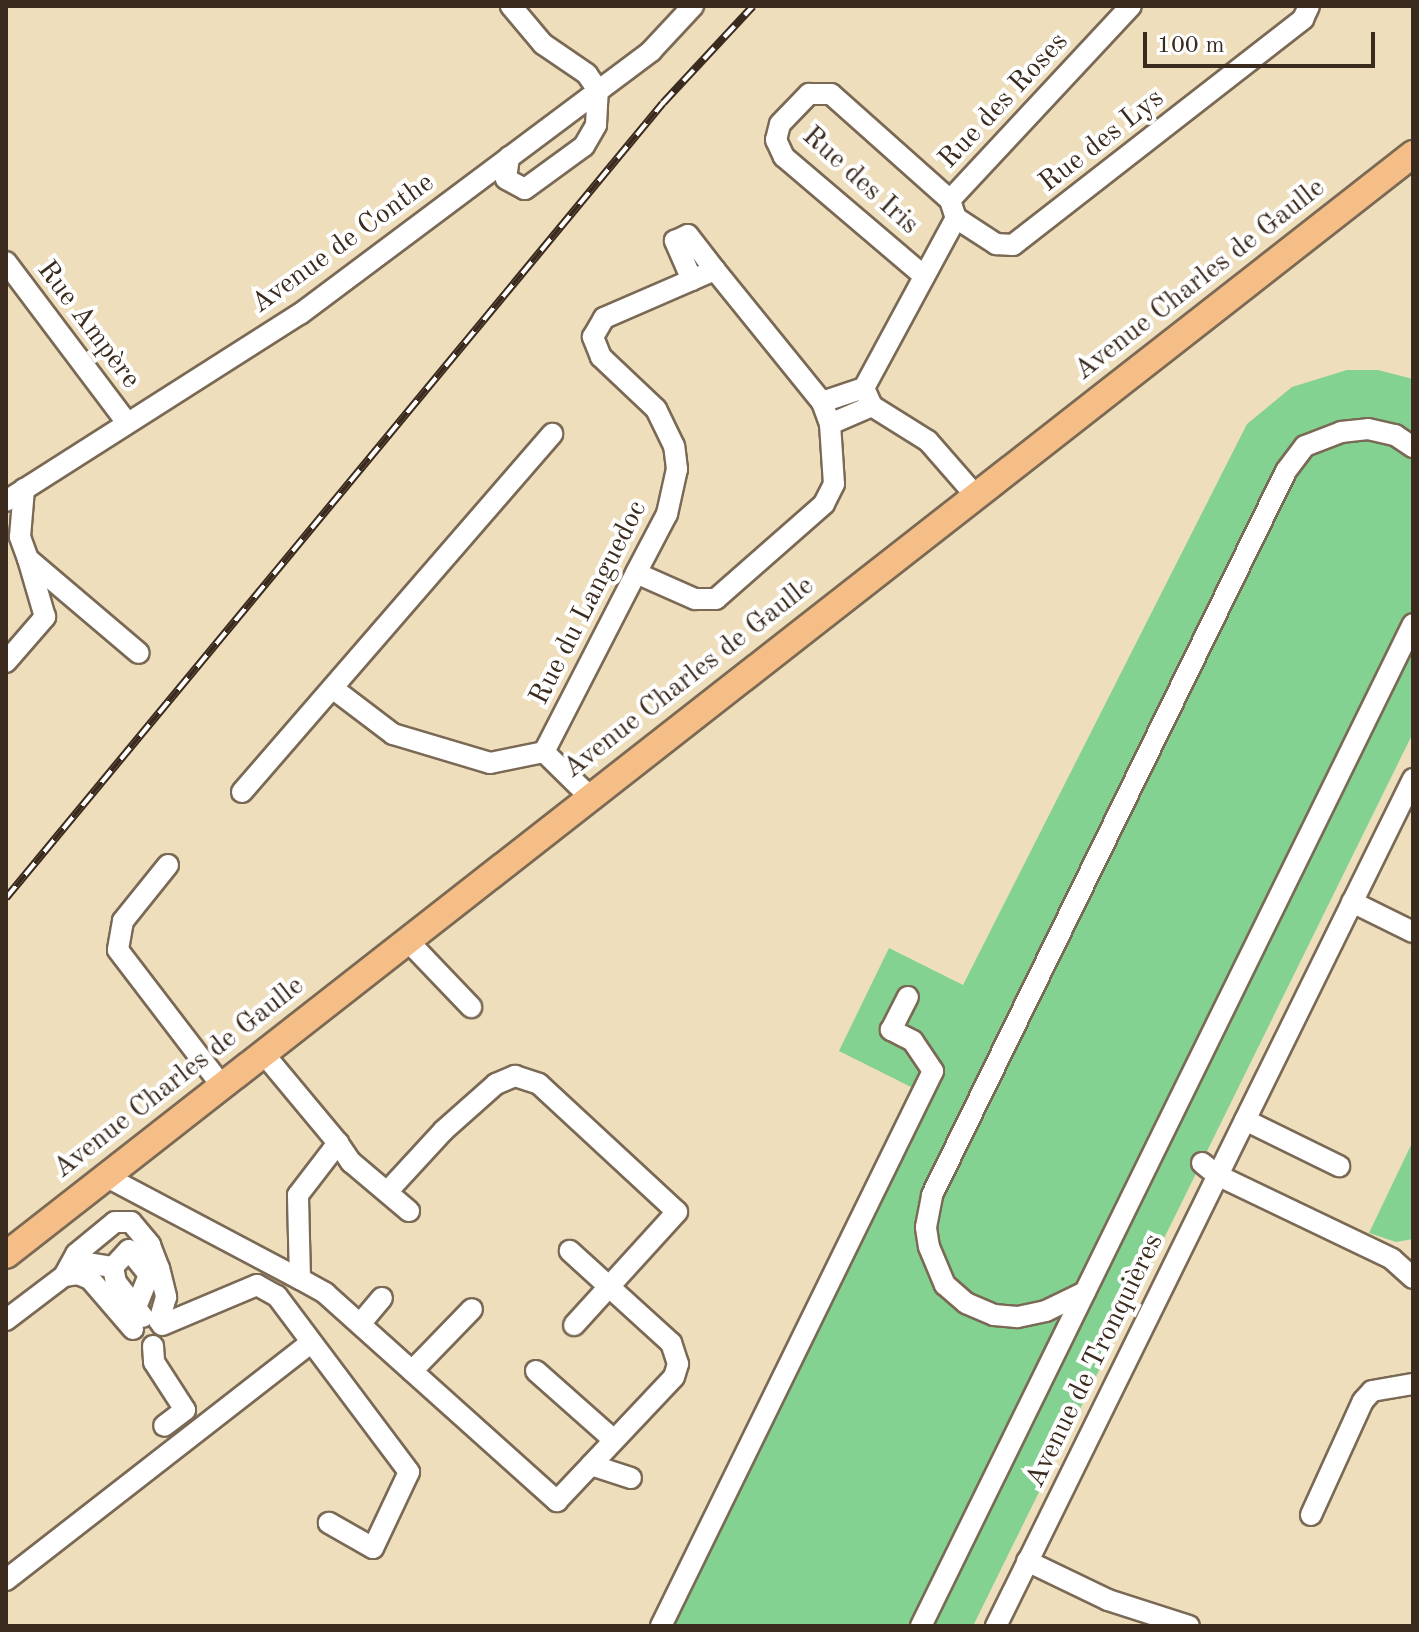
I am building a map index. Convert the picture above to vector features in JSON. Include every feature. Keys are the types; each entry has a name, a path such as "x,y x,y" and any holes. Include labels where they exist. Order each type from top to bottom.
{"main road":[{"name":"Avenue Charles de Gaulle","path":"6,1255 1413,154"}],"street":[{"path":"509,157 506,179 525,189 572,154 596,125 598,90 587,74 543,44 511,6"},
{"name":"Avenue de Conthe","path":"6,501 126,421 300,314 651,51 693,6"},
{"name":"Rue des Roses","path":"868,397 953,209 1131,6"},
{"name":"Rue des Lys","path":"953,209 996,244 1013,245 1303,19 1309,6"},
{"name":"Rue des Iris","path":"924,276 784,157 776,140 780,124 809,94 824,91 953,209"},
{"path":"636,573 695,599 716,599 830,495 830,424 822,402 688,235 675,241 692,280"},
{"name":"Rue Ampère","path":"6,262 126,421"},
{"name":"Rue du Languedoc","path":"544,752 675,493 674,446 656,409 601,357 593,337 604,318 715,270"},
{"path":"822,402 868,397 928,441 976,496"},
{"path":"830,424 868,397"},
{"path":"1085,1292 1046,1311 1017,1317 994,1315 966,1303 945,1285 929,1247 926,1227 932,1195 1286,471 1305,446 1341,432 1368,429 1395,435 1413,447"},
{"path":"242,792 335,690 552,434"},
{"path":"6,662 45,617 20,537 24,489"},
{"path":"28,559 139,653"},
{"path":"921,1626 1413,624"},
{"name":"Rue du Languedoc","path":"335,690 393,734 490,763 544,752"},
{"name":"Rue du Languedoc","path":"544,752 589,796"},
{"name":"Avenue de Tronquières","path":"996,1626 1210,1169 1245,1120 1413,779"},
{"path":"168,865 123,921 118,950 222,1086"},
{"path":"1352,902 1413,932"},
{"path":"407,940 471,1007"},
{"path":"661,1626 933,1071 913,1041 891,1030 908,997"},
{"path":"263,1053 351,1162 409,1211"},
{"path":"387,1192 443,1131 496,1084 515,1076 539,1084 677,1212 574,1325"},
{"path":"1245,1120 1339,1166"},
{"path":"300,1279 298,1195 338,1143"},
{"path":"1210,1169 1392,1259 1413,1278"},
{"path":"107,1177 325,1293 557,1501 674,1377 678,1364 671,1343 570,1251"},
{"path":"64,1276 76,1254 115,1222 131,1222 150,1245 166,1297 146,1315"},
{"path":"146,1315 116,1282 113,1267 122,1253 132,1251 149,1275 146,1315 138,1343 153,1346 154,1362 185,1410 164,1426"},
{"path":"1392,1259 1413,1253"},
{"path":"6,1320 64,1276 87,1263 113,1267"},
{"path":"64,1276 90,1279 146,1315 265,1286 409,1472 373,1548 329,1523"},
{"path":"360,1324 382,1298"},
{"path":"412,1371 472,1309"},
{"path":"6,1580 204,1422 310,1343"},
{"path":"536,1371 614,1440"},
{"path":"1311,1515 1363,1401 1372,1391 1413,1384"},
{"path":"591,1465 631,1478"},
{"path":"1027,1561 1108,1600 1189,1626"}],"green space":[{"path":"1347,370 1378,370 1413,379 1413,733 973,1626 651,1626 915,1089 839,1051 889,948 963,985 1247,424 1292,387"},
{"path":"1413,1141 1413,1239 1396,1242 1369,1233"}],"railway":[{"path":"6,898 663,103 753,6"}]}
